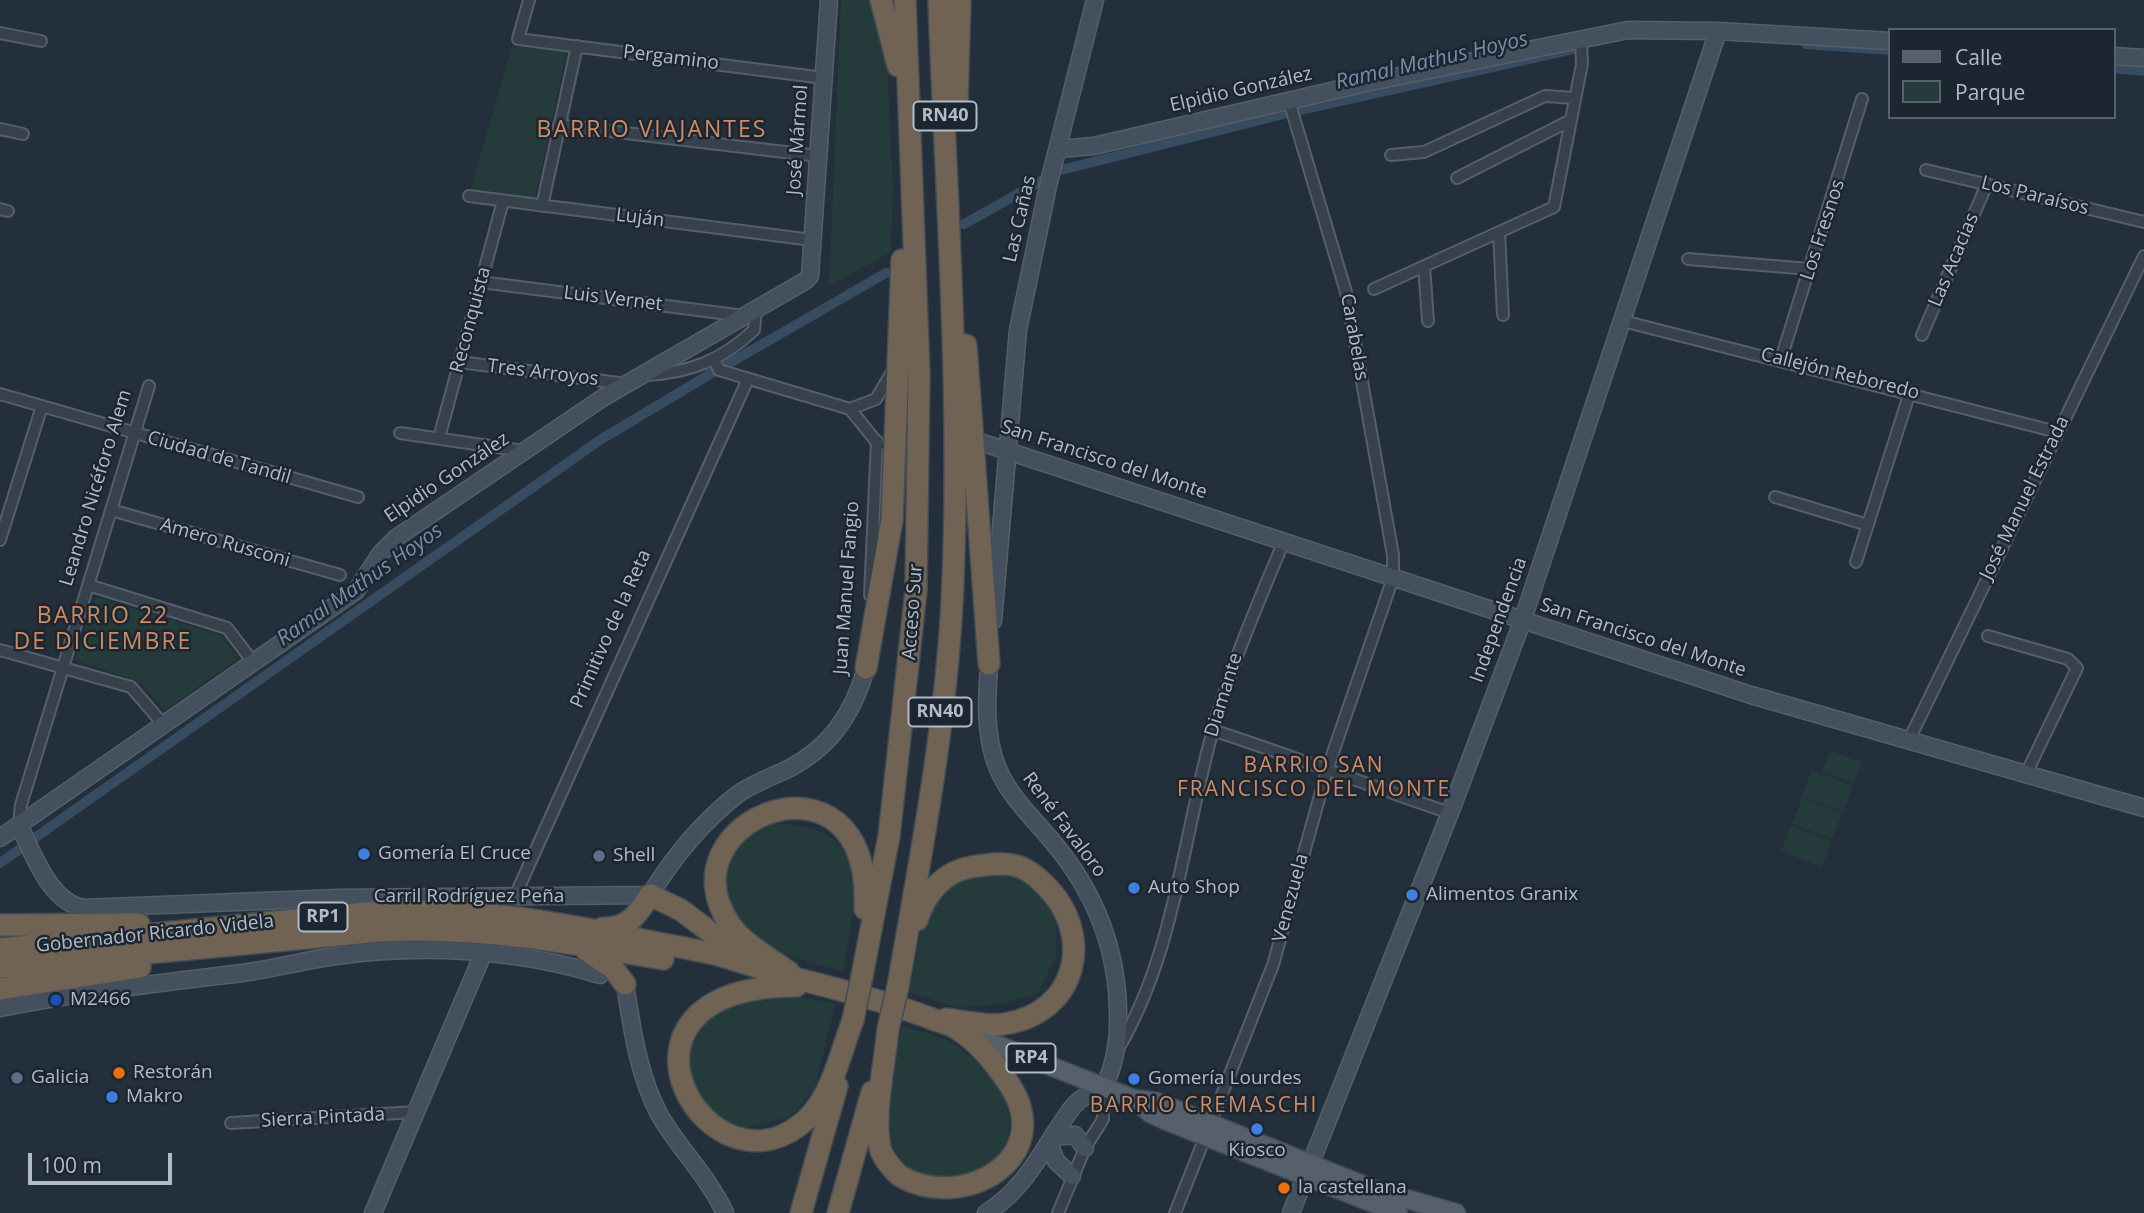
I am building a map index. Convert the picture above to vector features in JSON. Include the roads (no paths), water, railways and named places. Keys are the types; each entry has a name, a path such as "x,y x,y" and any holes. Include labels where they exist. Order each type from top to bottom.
{"highway":[{"path":"881,0 911,128"},
{"name":"Acceso Sur","path":"802,1213 831,1114 853,1020 889,836 916,591 919,400 905,0"},
{"name":"Acceso Sur","path":"838,1213 898,986 926,826 950,633 956,468 950,228 939,0"},
{"path":"960,0 950,228 966,342 989,664"},
{"path":"866,668 881,592 895,478 902,254 910,156"},
{"path":"799,979 741,937 722,909 716,883 718,862 727,842 744,824 765,813 788,808 817,811 839,823 854,840 864,866 866,888 862,976"},
{"path":"898,986 919,914 927,896 944,878 962,869 1013,864 1034,874 1052,891 1068,919 1073,939 1074,962 1067,984 1058,996 1044,1009 1003,1024 921,1015"},
{"path":"570,934 626,924 637,916 650,895 681,910 711,935 766,971"},
{"path":"0,925 247,935"},
{"name":"Gobernador Ricardo Videla","path":"0,967 75,951 247,935 434,929 570,934 719,969 766,971 921,1015"},
{"path":"570,934 598,955 625,984"},
{"path":"0,989 139,967 247,935"},
{"name":"Gobernador Ricardo Videla","path":"0,949 75,951"},
{"path":"830,987 757,988 728,996 701,1013 688,1028 678,1061 679,1079 691,1108 709,1128 740,1140 775,1140 796,1129 823,1098 853,1020"},
{"name":"RP4","path":"921,1015 959,1030"},
{"path":"888,1030 879,1114 882,1153 908,1183 927,1193 946,1196 980,1190 1001,1176 1016,1155 1023,1131 1014,1092 1002,1073 959,1030"}],"main road":[{"name":"RP4","path":"959,1030 1134,1099 1157,1102 1208,1131 1308,1171 1398,1213"},
{"name":"RP4","path":"1308,1171 1456,1213"}],"street":[{"name":"Pergamino","path":"529,0 518,39 824,78"},
{"name":"José Mármol","path":"805,281 810,276 829,0"},
{"name":"Las Cañas","path":"1008,452 1016,341 1048,186 1095,0"},
{"name":"Elpidio González","path":"1059,149 1094,146 1289,101 1628,30 1718,31 1888,41"},
{"name":"Independencia","path":"1291,1213 1450,813 1522,622 1718,31"},
{"path":"0,33 41,41"},
{"path":"1374,289 1554,207 1582,64 1581,40"},
{"path":"542,205 577,46"},
{"path":"2116,56 2144,58"},
{"path":"1391,155 1424,152 1545,96 1575,98"},
{"name":"Los Fresnos","path":"1782,359 1861,99"},
{"name":"Carabelas","path":"1289,101 1346,292 1393,555 1393,578"},
{"path":"1457,178 1571,120"},
{"path":"559,125 818,156"},
{"path":"0,129 23,134"},
{"name":"Los Paraísos","path":"1926,170 2144,222"},
{"name":"Las Acacias","path":"1922,335 1987,184"},
{"name":"Luján","path":"468,196 812,240"},
{"name":"Reconquista","path":"439,438 503,201"},
{"path":"1499,232 1503,315"},
{"name":"José Manuel Estrada","path":"1908,742 2144,256"},
{"path":"1688,259 1810,269"},
{"path":"1424,266 1428,321"},
{"name":"Elpidio González","path":"0,838 356,591 390,542 633,380 805,281"},
{"name":"Luis Vernet","path":"481,282 750,313"},
{"name":"Tres Arroyos","path":"460,362 633,380 676,374 714,360 754,330 750,313"},
{"name":"Callejón Reboredo","path":"1623,321 1782,359 2057,432"},
{"path":"850,409 869,403 880,394 889,379 899,349"},
{"path":"714,360 719,370 850,409 877,441 895,478"},
{"name":"Primitivo de la Reta","path":"515,896 748,379"},
{"name":"Leandro Nicéforo Alem","path":"19,825 21,805 149,386"},
{"path":"1856,562 1910,392"},
{"name":"Ciudad de Tandil","path":"0,394 358,497"},
{"path":"0,540 42,406"},
{"path":"400,433 524,452"},
{"name":"San Francisco del Monte","path":"974,440 1522,622 1908,742 2144,808"},
{"name":"Juan Manuel Fangio","path":"650,895 689,838 740,793 809,758 838,731 859,695 866,668 877,441"},
{"name":"René Favaloro","path":"1008,452 989,664 987,721 999,769 1029,815 1073,866 1096,904 1104,925 1117,985 1116,1053 1102,1086"},
{"path":"1775,497 1868,524"},
{"name":"Amero Rusconi","path":"111,510 340,576"},
{"name":"Diamante","path":"1116,1053 1138,1012 1162,945 1212,730 1237,652 1284,541"},
{"name":"Venezuela","path":"1175,1213 1273,965 1327,770 1393,578"},
{"path":"88,586 227,628 253,662"},
{"path":"1987,636 2068,659 2077,668 2025,776"},
{"path":"0,650 136,690 163,724"},
{"path":"1212,730 1312,762 1327,770 1450,813"},
{"name":"Carril Rodríguez Peña","path":"19,825 62,900 71,906 84,908 339,898 650,895"},
{"path":"0,1008 61,996 248,972 337,956 405,950 483,954 549,962 600,975"},
{"path":"373,1213 483,954"},
{"path":"625,984 634,1042 654,1104 707,1178 725,1213"},
{"path":"986,1213 1018,1189 1077,1101 1102,1086 1104,1115 1085,1148 1058,1213"},
{"name":"Sierra Pintada","path":"231,1123 415,1112"},
{"path":"1051,1140 1075,1135 1085,1148"},
{"path":"1051,1140 1054,1157 1072,1176"}],"waterway":[{"name":"Ramal Mathus Hoyos","path":"1806,44 1888,50"},
{"name":"Ramal Mathus Hoyos","path":"1300,110 1573,49"},
{"name":"Ramal Mathus Hoyos","path":"2116,68 2144,71"},
{"name":"Ramal Mathus Hoyos","path":"1061,170 1284,114"},
{"name":"Ramal Mathus Hoyos","path":"964,224 1041,181"},
{"name":"Ramal Mathus Hoyos","path":"726,365 886,273"},
{"name":"Ramal Mathus Hoyos","path":"36,837 600,440 712,373"},
{"name":"Ramal Mathus Hoyos","path":"0,863 20,849"}],"place":[{"name":"Gomería El Cruce","path":"364,854"},
{"name":"Shell","path":"599,856"},
{"name":"Auto Shop","path":"1134,888"},
{"name":"Alimentos Granix","path":"1412,895"},
{"name":"M2466","path":"56,1000"},
{"name":"Restorán","path":"119,1073"},
{"name":"Galicia","path":"17,1078"},
{"name":"Gomería Lourdes","path":"1134,1079"},
{"name":"Makro","path":"112,1097"},
{"name":"Kiosco","path":"1257,1129"},
{"name":"la castellana","path":"1284,1188"}],"district":[{"name":"BARRIO VIAJANTES","path":"652,130"},
{"name":"BARRIO 22 DE DICIEMBRE","path":"103,629"},
{"name":"BARRIO SAN FRANCISCO DEL MONTE","path":"1314,778"},
{"name":"BARRIO CREMASCHI","path":"1204,1106"}]}
